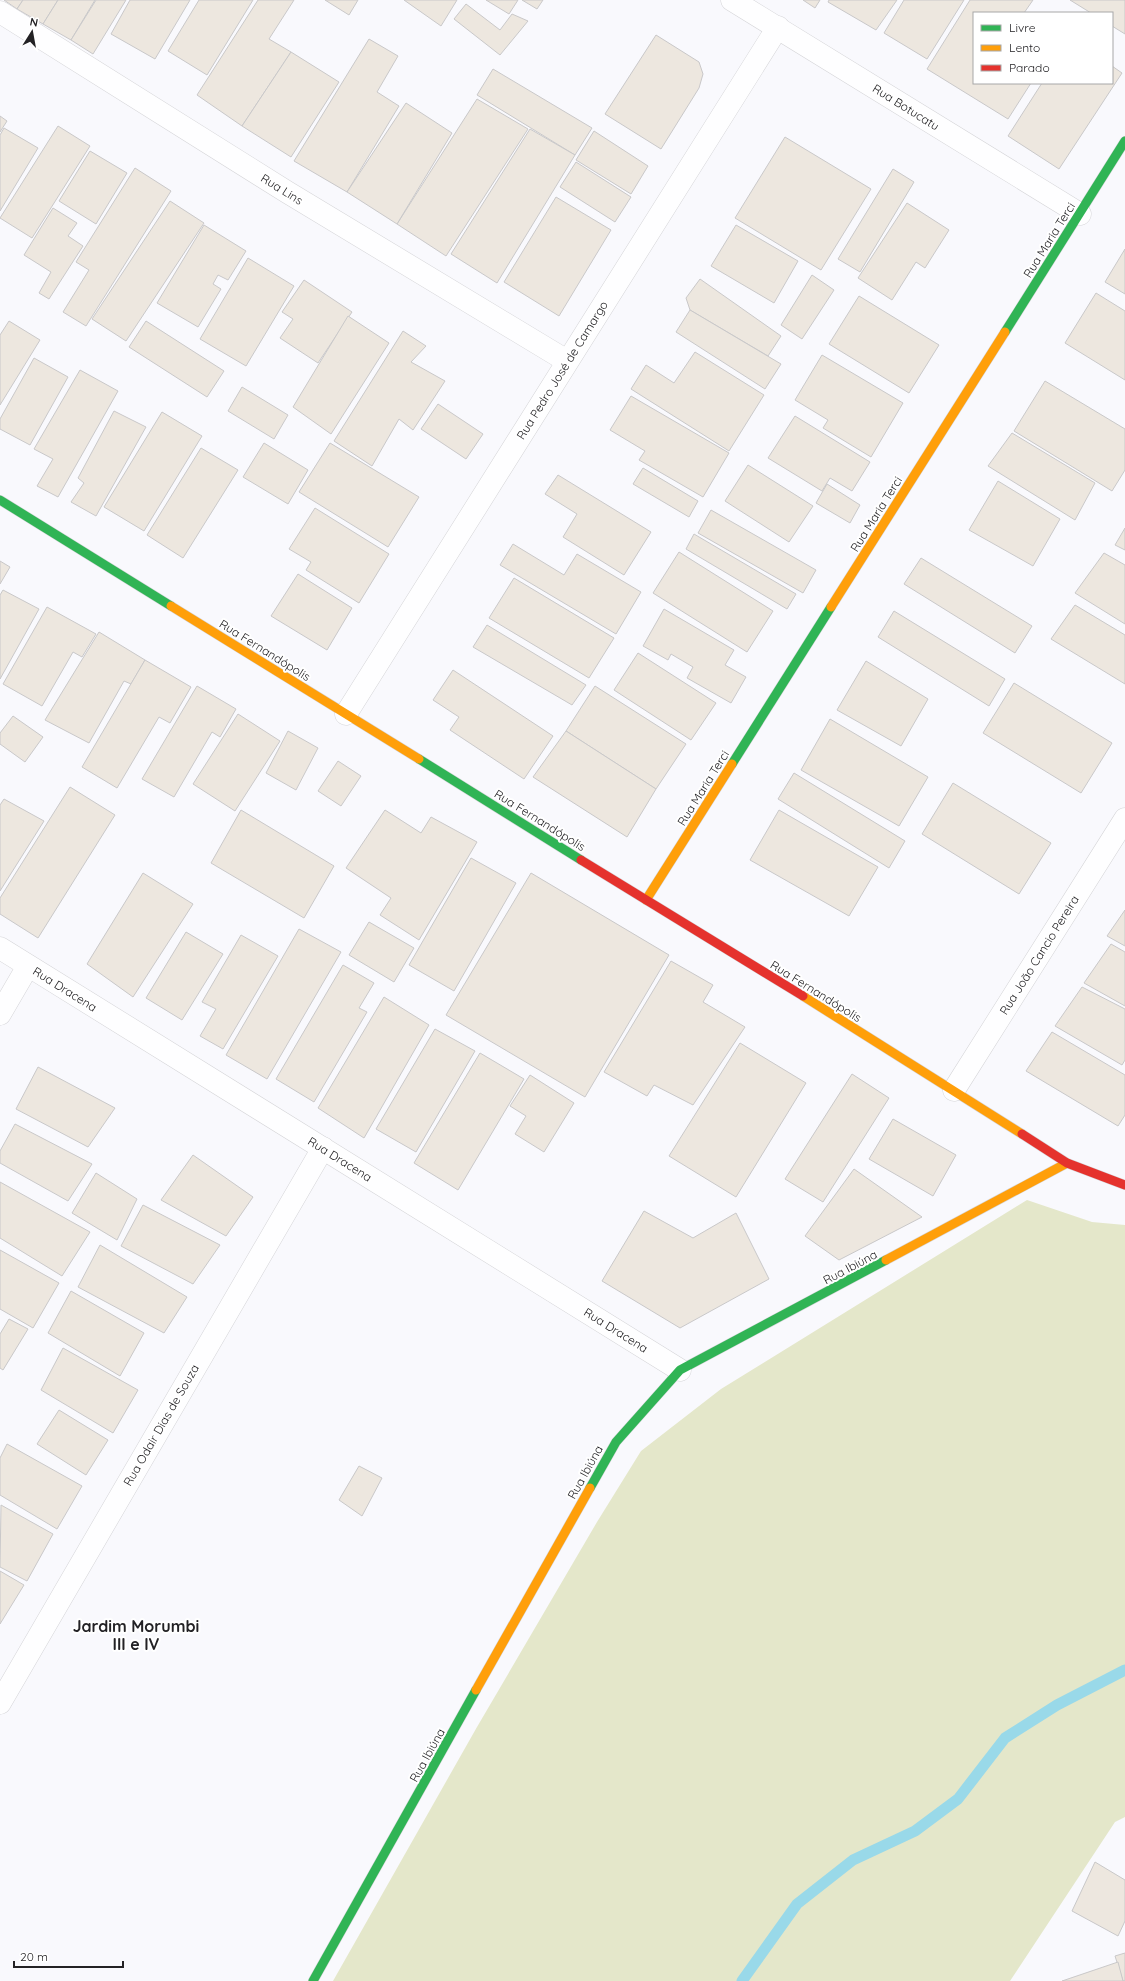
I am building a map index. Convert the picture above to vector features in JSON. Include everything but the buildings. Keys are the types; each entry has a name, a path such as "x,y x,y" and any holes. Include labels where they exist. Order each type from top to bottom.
{"street":[{"name":"Rua Botucatu","path":"732,0 1080,214"},
{"name":"Rua Lins","path":"0,12 287,192 567,361"},
{"name":"Rua Pedro José de Camargo","path":"346,714 778,27"},
{"name":"Rua Maria Terci","path":"646,900 1125,141"},
{"name":"Rua Fernandópolis","path":"0,500 954,1090 1067,1163 1125,1185"},
{"name":"Rua João Cancio Pereira","path":"954,1090 1125,819"},
{"name":"Rua Dracena","path":"0,948 680,1370"},
{"path":"0,1014 28,966"},
{"name":"Rua Odair Dias de Souza","path":"0,1703 323,1148"},
{"name":"Rua Ibiúna","path":"313,1981 616,1442 680,1370 1067,1163"}],"green space":[{"path":"1027,1200 1092,1222 1125,1225 1125,1817 1115,1822 1010,1981 333,1981 477,1727 597,1522 641,1451 721,1389"}],"waterway":[{"path":"742,1981 797,1904 853,1860 915,1831 958,1799 1005,1738 1057,1705 1125,1670"}],"traffic: fast":[{"path":"1005,332 1125,141"},
{"path":"0,500 171,606"},
{"path":"732,764 831,607"},
{"path":"419,759 581,860"},
{"path":"590,1488 616,1442 680,1370 886,1260"},
{"path":"313,1981 476,1690"}],"traffic: slow":[{"path":"831,607 1005,332"},
{"path":"171,606 419,759"},
{"path":"646,900 732,764"},
{"path":"803,996 1022,1134"},
{"path":"886,1260 1067,1163"},
{"path":"476,1690 590,1488"}],"traffic: jam":[{"path":"581,860 803,996"},
{"path":"1022,1134 1067,1163 1125,1185"}],"district":[{"name":"Jardim Morumbi III e IV","path":"136,1635"}]}
